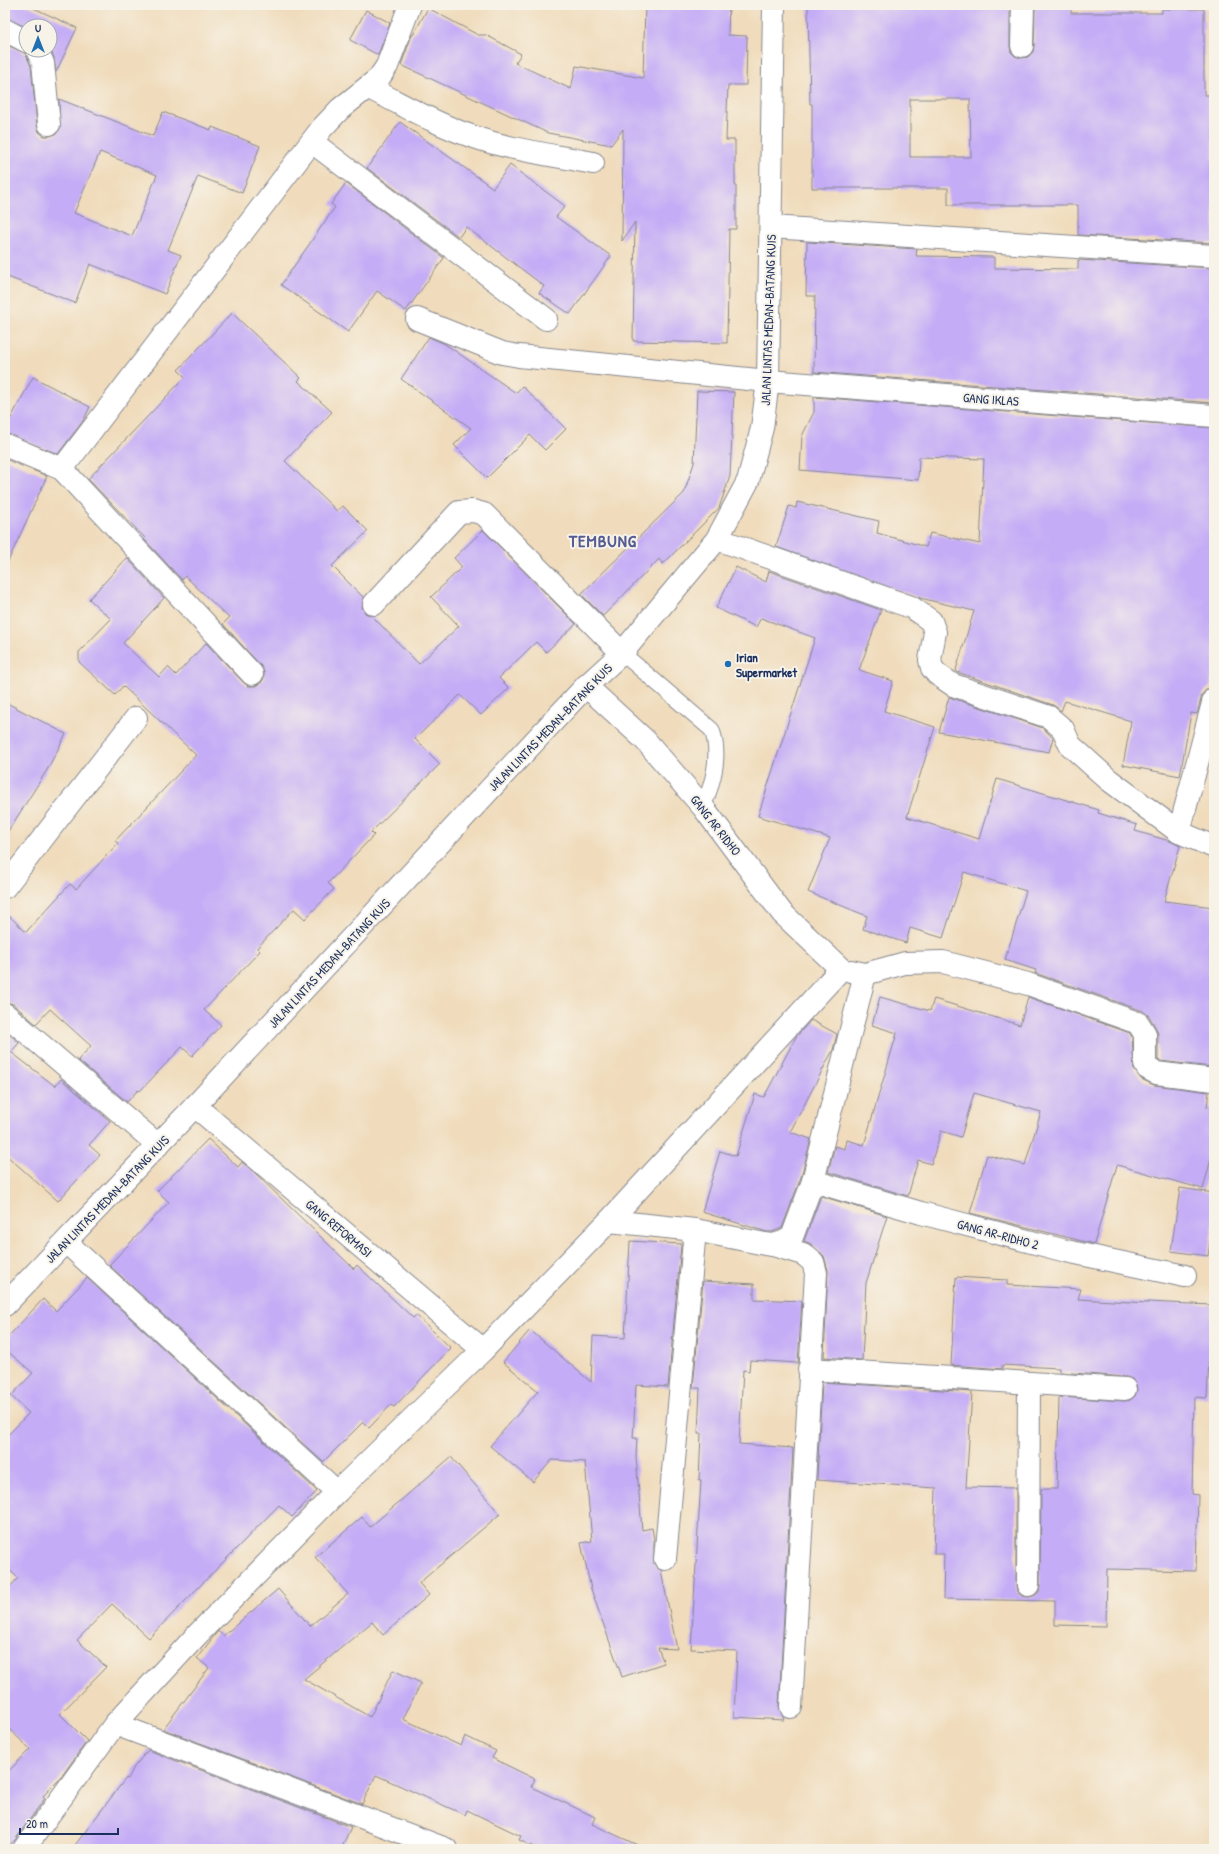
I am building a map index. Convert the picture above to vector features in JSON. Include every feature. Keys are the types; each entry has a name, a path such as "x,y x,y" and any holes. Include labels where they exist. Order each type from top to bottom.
{"main road":[{"path":"62,470 312,142 340,109 352,98 369,88 379,78 386,66 410,5"},
{"name":"JALAN LINTAS MEDAN–BATANG KUIS","path":"5,1305 195,1106 586,686 622,653 717,539 748,481 762,428 768,381 774,5"},
{"path":"1022,46 1023,5"},
{"path":"5,30 18,37"},
{"path":"41,58 43,63 49,124"},
{"path":"369,88 442,124 471,136 496,143 593,163"},
{"path":"312,142 546,319"},
{"path":"771,227 1214,256"},
{"name":"GANG IKLAS","path":"417,319 502,353 518,356 768,381 1214,416"},
{"path":"5,445 62,470 252,674"},
{"path":"374,604 459,512 474,511 484,514 622,653"},
{"path":"717,539 919,611 931,621 935,632 930,660 932,668 937,674 953,685 1049,717 1063,729 1070,745 1109,780 1179,832 1214,847"},
{"name":"GANG AR RIDHO","path":"586,686 645,740 703,807 782,913 841,968"},
{"path":"1179,832 1214,699"},
{"path":"5,887 136,718"},
{"path":"24,1849 115,1724 196,1636 337,1492 483,1350 609,1220 841,968 865,974 905,963 943,962 1028,984 1138,1023 1145,1034 1145,1064 1151,1071 1156,1073 1214,1080"},
{"path":"773,1245 792,1237 813,1181 865,974"},
{"path":"5,1014 158,1145"},
{"name":"GANG REFORMASI","path":"195,1106 483,1350"},
{"name":"GANG AR-RIDHO 2","path":"813,1181 921,1214 1066,1251 1185,1276"},
{"path":"609,1220 695,1230 773,1245 803,1254 813,1262 816,1274 809,1369 791,1707"},
{"path":"665,1559 695,1230"},
{"path":"66,1242 337,1492"},
{"path":"809,1369 1125,1389"},
{"path":"1028,1586 1029,1383"},
{"path":"115,1724 446,1849"}],"lane":[{"path":"622,653 712,730 716,746 715,770 703,807"}],"building":[{"path":"5,5 27,5 55,18 18,18 18,24 5,18"},
{"path":"645,5 729,5 728,35 747,36 746,85 728,85 726,140 735,140 736,229 729,229 727,343 633,341 635,222 622,241 623,129 611,145 548,133 401,65 412,35 428,8 478,35 486,35 521,54 515,63 571,89 576,66 643,78"},
{"path":"808,5 940,5 940,8 1010,8 1011,52 1015,56 1022,58 1028,57 1033,52 1035,8 1041,8 1041,5 1071,5 1071,13 1162,13 1162,9 1204,9 1204,95 1213,95 1214,243 1078,235 1078,205 948,205 948,188 812,188 812,104 810,104","holes":["910,99 970,99 971,157 910,157"]},
{"path":"366,10 390,23 378,55 350,40"},
{"path":"58,19 77,28 56,72 54,58 58,58"},
{"path":"5,44 18,50 18,58 27,58 31,66 37,125 39,132 44,136 56,134 60,129 59,99 153,136 163,112 211,130 212,127 260,146 242,193 198,176 168,250 181,255 165,294 90,264 75,303 5,276","holes":["100,152 157,175 132,236 74,213"]},
{"path":"400,122 493,188 510,165 565,206 556,217 611,256 570,314 539,293 544,286 466,227 459,237 367,168"},
{"path":"346,183 444,258 406,311 377,291 348,332 281,285 335,207 331,204"},
{"path":"807,242 917,249 916,256 994,257 994,268 1078,269 1078,260 1214,268 1214,403 814,372 815,296 806,296"},
{"path":"232,313 301,378 298,381 332,412 285,461 337,511 343,506 368,531 332,566 364,598 362,607 365,613 372,616 419,664 459,626 431,597 462,567 454,558 483,530 576,624 546,652 536,642 499,678 509,688 481,715 460,695 415,739 440,764 371,832 374,835 328,883 334,889 305,919 294,909 257,948 260,951 204,1010 221,1025 192,1056 182,1047 140,1091 138,1090 127,1102 78,1060 91,1046 50,1009 36,1024 13,1004 5,1002 5,912 26,932 70,884 76,889 118,843 115,841 196,755 123,686 115,695 79,662 79,652 111,619 89,599 127,558 164,598 123,643 159,677 168,667 176,675 206,643 248,686 255,686 261,683 264,678 264,672 261,666 223,624 229,618 185,576 182,580 144,539 145,538 88,479 185,377 178,370"},
{"path":"429,337 445,344 516,393 522,386 566,429 545,450 530,435 487,478 454,445 471,428 401,379"},
{"path":"33,377 90,407 83,421 58,454 5,433 5,429"},
{"path":"697,391 734,392 730,476 719,508 663,564 659,559 603,616 581,594 684,493 694,463"},
{"path":"814,397 1214,428 1214,665 1210,687 1202,695 1197,714 1191,713 1180,776 1123,765 1131,721 1065,701 1061,711 1053,705 957,672 956,670 974,611 920,598 776,547 789,506 796,508 797,502 879,521 877,533 926,547 930,533 980,544 984,459 919,457 918,480 800,470 802,436 814,412"},
{"path":"5,459 47,476 5,568"},
{"path":"736,567 766,582 769,571 881,610 859,670 893,681 884,711 935,727 907,817 979,839 997,779 1099,810 1098,813 1137,825 1135,831 1170,841 1180,846 1164,901 1214,907 1214,972 1210,1006 1214,1007 1214,1052 1212,1067 1158,1060 1158,1034 1149,1016 1143,1011 1035,973 1036,970 1005,960 1026,891 964,872 943,938 910,928 906,943 863,929 867,916 808,892 830,838 758,816 815,638 761,618 756,627 716,608"},
{"path":"949,697 1043,728 1053,738 1049,752 939,732"},
{"path":"5,702 66,734 47,770 5,836"},
{"path":"880,997 930,1011 934,999 1020,1025 1028,997 1130,1033 1132,1038 1134,1069 1141,1079 1154,1085 1209,1092 1207,1107 1214,1109 1214,1148 1203,1189 1117,1165 1094,1244 970,1213 987,1155 1025,1165 1041,1112 974,1093 961,1137 941,1131 931,1164 918,1160 908,1196 828,1172 835,1146 845,1149 847,1140 864,1145 897,1033 872,1025"},
{"path":"811,1020 837,1034 833,1050 790,1132 811,1139 801,1177 782,1228 772,1232 767,1232 702,1212 720,1151 736,1156 755,1094 764,1097 796,1037"},
{"path":"5,1030 19,1043 11,1052 55,1086 61,1079 110,1121 89,1145 100,1155 58,1201 5,1154"},
{"path":"208,1139 238,1167 242,1162 254,1172 354,1269 357,1265 413,1318 416,1315 451,1348 394,1407 391,1405 369,1428 363,1422 323,1462 109,1265 169,1202 157,1191"},
{"path":"1180,1188 1214,1193 1214,1215 1208,1256 1171,1251"},
{"path":"821,1196 887,1216 866,1283 862,1360 824,1357 828,1270 824,1256 811,1244 804,1241"},
{"path":"630,1241 681,1244 668,1387 636,1385 633,1438 637,1438 636,1457 642,1530 652,1528 654,1540 654,1564 661,1570 677,1649 658,1648 664,1663 622,1677 591,1589 581,1543 592,1541 585,1462 552,1460 533,1482 490,1446 538,1391 503,1362 530,1330 591,1382 593,1336 625,1338"},
{"path":"956,1277 1007,1280 1007,1285 1081,1289 1078,1299 1212,1305 1207,1398 1194,1397 1192,1494 1198,1495 1196,1571 1107,1569 1106,1626 1055,1625 1055,1601 943,1599 944,1554 934,1554 936,1488 817,1480 822,1382 972,1392 966,1487 1016,1488 1017,1592 1022,1596 1028,1597 1034,1596 1039,1592 1041,1489 1057,1489 1059,1397 1125,1401 1130,1400 1135,1396 1137,1390 1136,1384 1132,1379 1126,1377 1059,1372 1059,1368 1002,1365 1002,1369 951,1365"},
{"path":"87,1278 317,1491 292,1517 279,1505 149,1638 112,1604 77,1640 106,1667 60,1714 87,1741 58,1781 43,1796 45,1798 15,1840 5,1849 5,1775 30,1749 5,1725 5,1592 18,1578 5,1566 5,1438 29,1413 11,1396 33,1373 5,1349 5,1340 43,1299 56,1311"},
{"path":"703,1281 754,1284 754,1299 802,1301 798,1363 750,1360 749,1371 743,1370 739,1444 793,1448 779,1706 784,1720 734,1717 737,1651 691,1649 701,1480 699,1480 701,1433 698,1433 700,1388 693,1388"},
{"path":"451,1457 500,1514 419,1583 429,1595 383,1635 372,1622 304,1679 370,1717 393,1670 421,1683 403,1719 461,1746 465,1736 496,1751 492,1758 535,1779 531,1787 595,1817 592,1824 646,1849 538,1849 519,1840 521,1836 467,1810 465,1815 376,1775 362,1804 163,1729 209,1668 197,1658 218,1631 223,1636 278,1589 310,1626 348,1594 315,1557 362,1517 370,1527"},
{"path":"148,1750 351,1827 341,1849 72,1849 126,1778 128,1779 134,1767"}],"place":[{"name":"Irian Supermarket","path":"728,664"}],"district":[{"name":"TEMBUNG","path":"603,540"}]}
